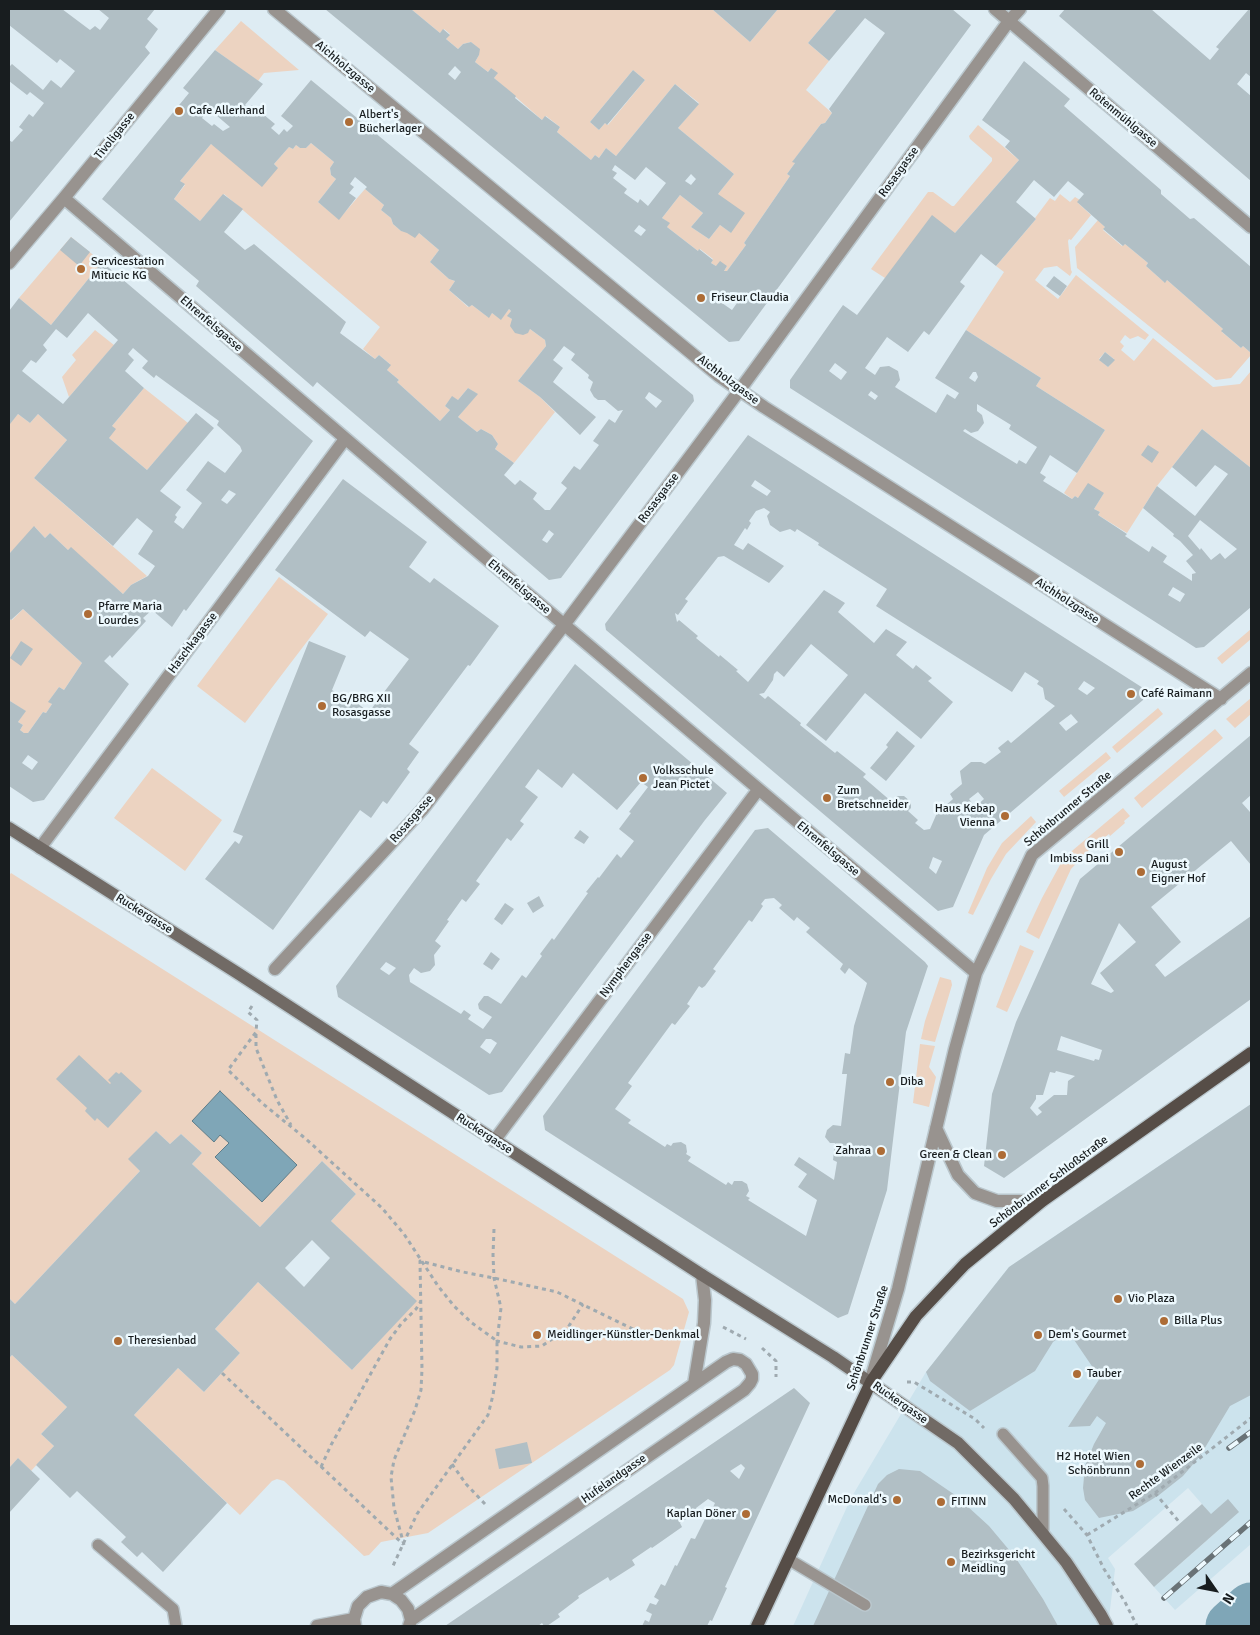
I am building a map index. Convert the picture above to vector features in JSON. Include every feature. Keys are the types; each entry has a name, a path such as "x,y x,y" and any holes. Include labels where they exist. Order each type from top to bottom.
{"main road":[{"name":"Ruckergasse","path":"9,828 262,989 702,1275 833,1357 958,1443 1014,1499 1044,1534 1066,1562 1107,1626"},
{"name":"Schönbrunner Schloßstraße","path":"871,1382 916,1316 965,1264 1042,1201 1251,1054"},
{"name":"Schönbrunner Straße","path":"757,1626 871,1382"}],"street":[{"name":"Tivoligasse","path":"9,263 219,9"},
{"name":"Aichholzgasse","path":"274,9 739,391 1221,699"},
{"name":"Rotenmühlgasse","path":"995,9 1251,227"},
{"name":"Rosasgasse","path":"275,969 422,810 564,625 739,391 1009,21 1020,9"},
{"name":"Ehrenfelsgasse","path":"64,198 758,790 976,973"},
{"name":"Haschkagasse","path":"40,848 345,439"},
{"name":"Schönbrunner Straße","path":"871,1382 898,1289 955,1049 976,973 1032,856 1251,673"},
{"name":"Nymphengasse","path":"494,1141 758,790"},
{"path":"936,1128 958,1175 975,1193 997,1201 1042,1201"},
{"path":"694,1384 704,1323 702,1275"},
{"name":"Hufelandgasse","path":"354,1623 358,1606 367,1597 386,1593 501,1517 726,1362 733,1359 740,1360 746,1364 752,1374 750,1383 744,1390 410,1623"},
{"path":"386,1593 401,1600 408,1609 410,1623"},
{"path":"317,1626 354,1623"}],"lane":[{"path":"1003,1434 1042,1478 1044,1534"},
{"path":"98,1545 173,1609 176,1626"},
{"path":"788,1559 865,1606"}],"path":[{"path":"262,989 248,1012 257,1020 256,1048 277,1100 292,1128"},
{"path":"256,1032 228,1070 262,1103 382,1208 404,1234 420,1261 454,1306 472,1323 497,1341 521,1347 542,1346 567,1329 583,1304"},
{"path":"386,1593 417,1514 488,1415 494,1386 501,1308 494,1278 494,1229"},
{"path":"420,1261 558,1292 640,1332 655,1336 673,1336 687,1333 704,1323 719,1326 751,1341"},
{"path":"404,1545 394,1508 391,1477 394,1460 415,1410 421,1390 420,1261"},
{"path":"321,1466 390,1339 401,1324 416,1310 421,1301"},
{"path":"759,1345 776,1361 776,1377"},
{"path":"222,1373 404,1545"},
{"name":"Rechte Wienzeile","path":"1137,1626 1087,1535 1155,1493 1251,1418"},
{"path":"452,1464 466,1484 501,1517"},
{"path":"1155,1493 1180,1523"}],"shaded area":[{"path":"411,9 712,9 750,42 778,9 837,9 808,43 829,61 806,90 832,113 825,123 821,124 793,161 795,163 787,174 790,176 744,243 746,245 727,271 724,271 727,266 716,266 711,263 713,259 700,249 698,251 667,227 669,223 662,218 680,195 703,213 691,227 709,239 720,225 731,233 718,194 734,174 678,128 699,103 675,84 616,156 606,148 599,158 595,155 591,160 557,132 560,127 546,116 542,120 494,78 497,74 491,68 488,72 475,62 479,55 479,49 471,42 463,44 458,49 446,39 450,34 444,29 440,33","holes":["633,70 645,80 608,125 605,123 599,130 590,122"]},
{"path":"241,21 299,70 264,73 258,81 215,50"},
{"path":"978,125 1019,160 955,233 885,278 871,269 928,192 933,192 954,206 992,161 992,158 970,139 969,136"},
{"path":"311,143 334,162 330,168 331,175 336,179 318,202 339,219 365,189 384,205 381,210 391,218 393,224 401,231 419,233 439,250 430,262 449,279 455,281 449,290 468,307 472,305 488,317 492,313 501,319 509,309 511,311 508,316 528,332 530,329 545,340 546,346 518,381 540,397 555,412 514,463 495,449 498,444 492,435 481,429 477,432 458,417 477,394 468,388 458,400 452,397 445,406 450,410 440,421 397,382 399,380 387,370 390,364 379,355 375,359 363,349 380,327 224,194 200,221 174,199 185,185 180,181 211,144 278,168 274,164 289,147 293,149 296,145 300,148 306,148"},
{"path":"1060,194 1070,202 1075,197 1080,200 1078,203 1091,215 1071,240 1069,239 1068,241 1072,272 1070,276 1057,266 1044,268 1035,280 1058,299 1076,275 1149,335 1145,340 1138,336 1130,339 1125,335 1120,342 1124,346 1121,350 1134,361 1153,338 1213,387 1240,384 1251,371 1251,468 1202,429 1157,486 1127,533 1098,515 1100,512 1094,509 1104,493 1078,498 1075,496 1072,499 1064,493 1105,430 1036,386 1041,378 966,330 1004,272 996,266 1036,219 1050,198 1055,201","holes":["1105,352 1114,359 1108,367 1099,359"]},
{"path":"1098,220 1105,227 1103,230 1122,246 1125,244 1148,263 1146,266 1164,282 1167,280 1223,329 1222,332 1241,348 1243,346 1251,353 1231,378 1216,380 1077,268 1075,247"},
{"path":"71,237 102,262 51,325 19,298"},
{"path":"95,330 114,345 69,397 62,377 76,360 72,355"},
{"path":"144,388 188,423 147,470 109,438 112,426"},
{"path":"18,414 30,423 38,414 67,440 34,478 147,576 131,585 123,594 71,548 68,550 50,533 45,538 35,527 9,554 9,422"},
{"path":"279,577 328,614 245,723 197,686"},
{"path":"23,609 82,663 64,690 59,687 49,701 52,704 46,713 43,712 28,733 20,730 23,725 18,722 25,711 10,701 9,703 9,618 12,620"},
{"path":"1251,629 1251,639 1222,664 1217,658"},
{"path":"1251,698 1251,714 1235,728 1226,719"},
{"path":"1158,708 1163,714 1117,753 1112,747"},
{"path":"1215,729 1223,738 1142,808 1134,798"},
{"path":"1106,752 1111,758 1064,797 1059,791"},
{"path":"152,768 222,820 185,871 114,818"},
{"path":"1123,808 1130,816 1124,821 1125,823 1090,849 1071,869 1039,939 1026,932 1061,863 1073,850"},
{"path":"1031,816 1036,822 1006,854 973,915 968,913 987,868 1002,843"},
{"path":"11,873 683,1299 689,1312 674,1365 670,1370 428,1533 381,1542 369,1555 364,1556 284,1481 277,1479 272,1481 240,1515 134,1415 178,1368 204,1392 240,1353 215,1329 258,1282 352,1370 416,1301 331,1221 356,1194 322,1161 260,1227 192,1164 202,1153 181,1134 170,1144 156,1131 129,1159 140,1171 15,1304 9,1298 9,876"},
{"path":"1020,945 1034,951 1007,1012 996,1007"},
{"path":"940,977 951,980 952,985 935,1042 921,1039"},
{"path":"920,1044 935,1046 929,1067 936,1077 929,1107 913,1103"},
{"path":"1251,1104 1251,1544 1175,1610 1154,1587 1222,1527 1188,1488 1108,1558 1115,1569 1108,1626 793,1626 851,1498 926,1372 1009,1267"},
{"path":"12,1355 67,1407 41,1434 54,1446 31,1471 18,1458 9,1468 9,1358"}],"water":[{"path":"220,1091 297,1165 262,1202 215,1157 229,1143 220,1135 214,1142 192,1121"}],"building":[{"path":"9,9 62,9 90,30 95,26 100,30 109,18 98,9 155,9 147,19 158,29 145,47 150,53 9,222 9,140 12,142 23,130 19,127 29,114 33,117 44,103 30,92 27,95 9,81 9,67 12,64 43,90 51,80 61,88 75,71 60,59 57,63 9,25"},
{"path":"325,9 411,9 440,33 443,29 450,35 446,39 458,49 463,44 471,42 480,49 475,62 488,72 491,68 498,73 494,78 516,96 515,98 542,120 545,116 560,127 557,132 591,160 595,155 599,158 606,148 616,156 675,84 699,104 678,128 734,174 718,194 745,213 731,233 720,225 709,239 691,227 703,213 680,195 662,218 670,223 667,227 713,260 711,263 716,266 720,261 727,266 724,271 727,271 790,176 787,174 795,163 792,162 821,124 825,123 832,113 829,109 885,33 865,18 829,61 808,43 837,9 952,9 971,25 739,341 729,342","holes":["455,66 461,72 455,80 448,74","615,165 635,180 646,167 666,183 648,206 640,199 638,203 624,193 627,189 613,178 617,173 612,170","691,174 696,179 691,185 685,181","639,225 646,230 641,236 634,231","730,292 736,292 742,296 732,310 722,303"]},
{"path":"712,9 778,9 750,42"},
{"path":"1065,9 1151,9 1210,60 1219,49 1216,47 1251,9 1251,77 1246,73 1237,84 1251,96 1251,181 1059,16"},
{"path":"215,50 263,84 245,105 249,109 252,105 275,124 271,128 279,135 284,129 287,132 293,126 281,116 311,80 693,395 694,401 561,578 549,580 317,382 313,387 196,286 199,281 102,199 189,93 183,88","holes":["209,109 230,127 223,131 214,124 212,126 202,118","311,143 334,162 330,168 331,175 336,179 318,202 339,220 356,198 349,193 354,187 350,184 355,177 367,187 365,189 384,205 381,210 391,218 393,224 401,231 415,238 419,233 439,250 430,262 449,279 455,281 449,290 469,307 472,305 489,318 492,313 501,320 509,309 511,311 507,316 512,319 510,326 515,333 523,335 528,333 530,329 545,340 546,346 518,381 540,397 580,435 596,417 553,382 563,368 553,360 564,346 575,354 571,360 589,375 588,378 593,382 590,390 594,397 598,400 605,400 618,411 623,410 615,423 609,419 593,441 599,445 580,470 574,466 561,483 567,488 550,510 545,510 533,499 537,493 520,480 515,485 504,475 514,463 495,449 498,444 492,435 481,429 477,432 458,417 478,394 468,388 458,400 452,396 445,406 450,410 440,421 397,382 399,380 387,370 391,365 379,355 375,359 340,333 346,322 254,244 245,250 224,232 243,209 223,194 200,221 174,199 185,184 180,181 211,144 262,187 278,168 274,164 289,147 293,149 296,145 300,148 306,148","649,392 662,401 656,408 645,398","549,530 554,534 547,543 542,540"]},
{"path":"1024,61 1070,99 1064,106 1161,190 1161,194 1190,219 1194,218 1251,267 1251,353 1243,346 1241,348 1221,331 1223,329 1167,280 1165,283 1146,266 1148,263 1125,244 1123,246 1103,229 1105,227 1077,202 1084,194 1068,181 1054,197 1034,180 1016,202 1036,219 996,266 981,254 960,282 965,286 929,335 924,331 908,352 887,337 865,368 875,375 880,367 889,366 898,371 900,380 895,387 936,413 947,394 955,399 959,393 935,378 966,330 1041,378 1036,386 1105,430 1077,473 1050,455 1040,473 1046,477 1043,481 1072,499 1075,496 1078,498 1088,483 1104,493 1094,509 1100,512 1098,515 1127,534 1125,536 1149,552 1152,546 1167,556 1163,562 1192,581 1192,574 1196,573 1186,561 1193,555 1173,536 1174,534 1143,508 1157,486 1195,516 1228,474 1215,465 1196,487 1172,467 1202,429 1251,468 1251,607 1204,647 1196,648 790,388 790,380 843,305 857,315 932,215 955,233 1019,160 1005,147 1010,141 982,120","holes":["835,363 847,372 841,380 829,371","973,372 976,372 978,377 975,382 969,378","871,391 878,396 875,400 868,395","977,404 1011,425 1009,429 1037,447 1026,464 1019,460 1017,464 963,431 965,429 971,433 978,431 984,423 982,415 977,411","1200,520 1237,549 1225,559 1220,553 1211,560 1201,548 1200,550 1188,536","1173,587 1185,594 1180,602 1168,595"]},
{"path":"633,70 645,80 607,125 605,123 599,130 590,122"},
{"path":"71,237 90,252 79,266 60,250"},
{"path":"102,262 313,441 172,627 152,610 143,618 146,621 112,658 110,655 104,661 129,684 44,800 33,802 9,786 9,703 10,701 26,711 18,722 23,725 20,730 28,733 43,712 46,713 52,704 48,702 59,687 64,690 82,663 23,609 11,620 9,618 9,554 34,526 45,538 50,533 68,550 71,547 123,594 131,585 148,576 155,566 138,554 153,531 137,518 113,546 34,478 67,440 38,414 30,423 18,414 10,424 9,422 9,311 19,298 51,325","holes":["88,313 118,340 63,404 22,371 31,360 36,363 47,350 43,345 56,329 67,338","133,348 148,361 142,368 154,378 156,375 219,421 217,425 240,446 242,451 225,473 208,461 186,490 202,503 183,529 174,522 177,517 175,515 181,507 160,491 214,428 196,413 147,470 109,438 116,429 112,426 144,388 125,371 134,360 128,354","229,490 236,494 227,504 221,500","28,755 38,762 32,770 22,763"]},
{"path":"1054,276 1067,286 1060,296 1046,286"},
{"path":"1105,352 1115,360 1108,367 1099,360"},
{"path":"748,435 1143,688 1145,692 1143,700 984,835 953,907 938,911 606,630 605,624","holes":["755,480 771,491 767,496 751,486","764,508 770,512 767,516 770,525 780,532 790,529 795,532 797,529 819,543 818,545 887,589 876,606 1012,692 1025,672 1039,681 1037,684 1043,688 1045,699 1055,706 1011,743 1008,740 998,748 1001,752 985,764 971,762 960,771 962,784 950,794 953,799 937,813 930,829 924,830 915,823 918,820 908,811 911,808 911,802 904,796 897,796 892,802 863,777 866,774 837,751 835,753 768,696 765,699 759,694 764,693 777,671 784,677 811,644 848,675 806,725 826,741 865,693 921,739 953,702 928,681 932,678 916,665 913,669 896,655 907,642 886,629 874,643 838,612 845,603 824,590 748,682 736,671 738,670 696,638 698,636 679,620 677,622 675,613 678,615 688,601 685,599 718,557 724,556 769,583 784,566 748,543 743,550 734,545 745,528 747,530 751,523 749,521 756,511","1084,681 1095,688 1087,695 1078,689","1071,714 1078,722 1066,731 1059,723","978,792 984,799 975,807 969,799","933,857 942,861 936,874 929,868"]},
{"path":"1148,445 1159,452 1152,463 1141,455"},
{"name":"BG/BRG XII Rosasgasse","path":"343,479 427,542 409,567 430,583 434,578 499,626 409,744 419,752 407,769 410,772 387,804 383,801 371,818 360,810 273,930 205,879 235,841 239,844 243,836 233,832 309,641 346,656 332,690 348,701 350,698 369,712 409,659 370,631 365,637 275,570"},
{"path":"21,641 33,649 21,666 10,658"},
{"path":"575,664 727,793 502,1092 489,1095 338,997 336,986","holes":["538,769 562,788 573,773 617,810 641,782 648,787 619,829 634,841 621,858 617,854 598,877 554,940 552,938 540,954 542,956 526,978 522,975 501,1004 488,996 484,996 478,1004 479,1009 492,1017 483,1029 468,1019 471,1015 464,1010 461,1014 410,982 409,975 414,968 421,973 430,971 435,965 434,955 441,946 435,941 449,921 447,920 462,899 466,902 480,884 476,881 507,838 511,841 524,824 520,821 538,797 525,787","386,962 396,968 389,975 380,969","486,1039 491,1039 497,1043 490,1054 480,1047"]},
{"path":"897,731 915,746 886,781 870,768 888,747 886,745"},
{"path":"1251,735 1251,795 1242,803 1251,811 1251,865 1231,841 1151,907 1181,942 1155,965 1165,977 1251,916 1251,999 1004,1178 984,1166 992,1094 1016,1022 1080,879","holes":["1119,923 1136,942 1100,973 1114,991 1111,993 1091,984","1061,1036 1102,1050 1099,1060 1095,1059 1094,1061 1057,1050","1056,1071 1075,1076 1068,1081 1067,1095 1054,1095 1038,1108 1042,1112 1037,1116 1030,1108 1036,1099 1036,1095 1043,1095 1050,1072 1055,1073"]},
{"path":"768,828 928,966 906,1032 887,1190 848,1314 838,1318 545,1130 543,1116 755,830","holes":["774,898 782,905 779,908 794,921 797,917 810,928 806,932 843,964 840,969 845,974 849,968 867,983 854,1026 850,1054 845,1053 842,1074 847,1074 841,1126 833,1125 827,1130 825,1137 830,1143 835,1143 833,1160 837,1162 834,1180 799,1157 794,1165 807,1174 798,1187 817,1200 806,1236 748,1200 750,1198 746,1196 749,1191 747,1184 742,1181 734,1181 732,1185 728,1182 726,1185 688,1161 691,1157 686,1154 686,1145 681,1142 673,1143 671,1146 667,1144 665,1147 628,1123 631,1120 615,1109 632,1086 628,1083 672,1023 675,1025 690,1006 687,1004 699,986 702,988 705,986 716,971 713,969 749,920 752,922 763,906 761,904 765,899"]},
{"path":"580,830 589,837 584,844 574,838"},
{"path":"539,896 544,906 533,913 527,903"},
{"path":"505,903 514,909 502,925 494,919"},
{"path":"491,952 500,959 492,970 483,964"},
{"path":"79,1055 110,1084 108,1080 116,1072 119,1074 121,1072 142,1091 108,1128 97,1118 95,1121 85,1111 87,1108 56,1079"},
{"name":"Vio Plaza","path":"1251,1104 1251,1395 1230,1406 1200,1456 1183,1476 1159,1495 1133,1511 1099,1518 1085,1500 1083,1488 1085,1466 1094,1444 1106,1423 1097,1416 1090,1426 1068,1427 1100,1378 1068,1331 1053,1342 1035,1371 970,1411 930,1381 926,1372 1009,1267"},
{"name":"Theresienbad","path":"156,1131 170,1144 181,1134 202,1153 192,1164 260,1227 322,1161 356,1194 331,1221 417,1301 352,1370 258,1282 215,1329 240,1353 204,1392 178,1368 134,1415 227,1503 163,1572 142,1552 137,1557 121,1542 126,1537 77,1491 70,1498 36,1465 54,1446 41,1434 67,1407 12,1355 9,1358 9,1298 15,1304 140,1171 128,1159","holes":["312,1240 330,1258 304,1287 285,1268"]},
{"path":"794,1388 810,1403 725,1587 727,1588 712,1621 710,1620 707,1626 642,1626 645,1620 649,1622 652,1614 646,1611 650,1603 656,1605 659,1600 654,1597 661,1584 665,1586 691,1538 695,1539 707,1515 709,1516 715,1503 708,1499 696,1508 698,1511 680,1523 682,1527 632,1560 635,1565 610,1581 608,1577 578,1596 579,1598 558,1614 560,1617 547,1626 544,1626 542,1623 538,1626 445,1626","holes":["741,1464 745,1468 739,1479 730,1471"]},
{"path":"527,1442 532,1463 499,1469 495,1449"},
{"path":"18,1458 40,1479 9,1513 9,1468"},
{"path":"899,1469 920,1471 955,1495 989,1526 1015,1557 1043,1599 1058,1626 813,1626 878,1484 887,1475"},
{"path":"1228,1499 1239,1512 1154,1587 1134,1564 1202,1504 1211,1514"}],"waterway":[{"path":"1231,1626 1251,1608"}],"railway":[{"path":"1229,1448 1251,1432"},
{"path":"1164,1598 1251,1522"}],"place":[{"name":"Cafe Allerhand","path":"179,111"},
{"name":"Albert's Bücherlager","path":"349,122"},
{"name":"Servicestation Mitucic KG","path":"81,269"},
{"name":"Friseur Claudia","path":"701,298"},
{"name":"Pfarre Maria Lourdes","path":"88,614"},
{"name":"Café Raimann","path":"1131,694"},
{"name":"BG/BRG XII Rosasgasse","path":"322,706"},
{"name":"Volksschule Jean Pictet","path":"643,778"},
{"name":"Zum Bretschneider","path":"827,798"},
{"name":"Haus Kebap Vienna","path":"1005,816"},
{"name":"Grill Imbiss Dani","path":"1119,852"},
{"name":"August Eigner Hof","path":"1141,872"},
{"name":"Diba","path":"890,1082"},
{"name":"Zahraa","path":"881,1151"},
{"name":"Green & Clean","path":"1002,1155"},
{"name":"Vio Plaza","path":"1118,1299"},
{"name":"Billa Plus","path":"1164,1321"},
{"name":"Meidlinger-Künstler-Denkmal","path":"537,1335"},
{"name":"Dem's Gourmet","path":"1038,1335"},
{"name":"Theresienbad","path":"118,1341"},
{"name":"Tauber","path":"1077,1374"},
{"name":"H2 Hotel Wien Schönbrunn","path":"1140,1464"},
{"name":"McDonald's","path":"897,1500"},
{"name":"FITINN","path":"941,1502"},
{"name":"Kaplan Döner","path":"746,1514"},
{"name":"Bezirksgericht Meidling","path":"951,1562"}]}
